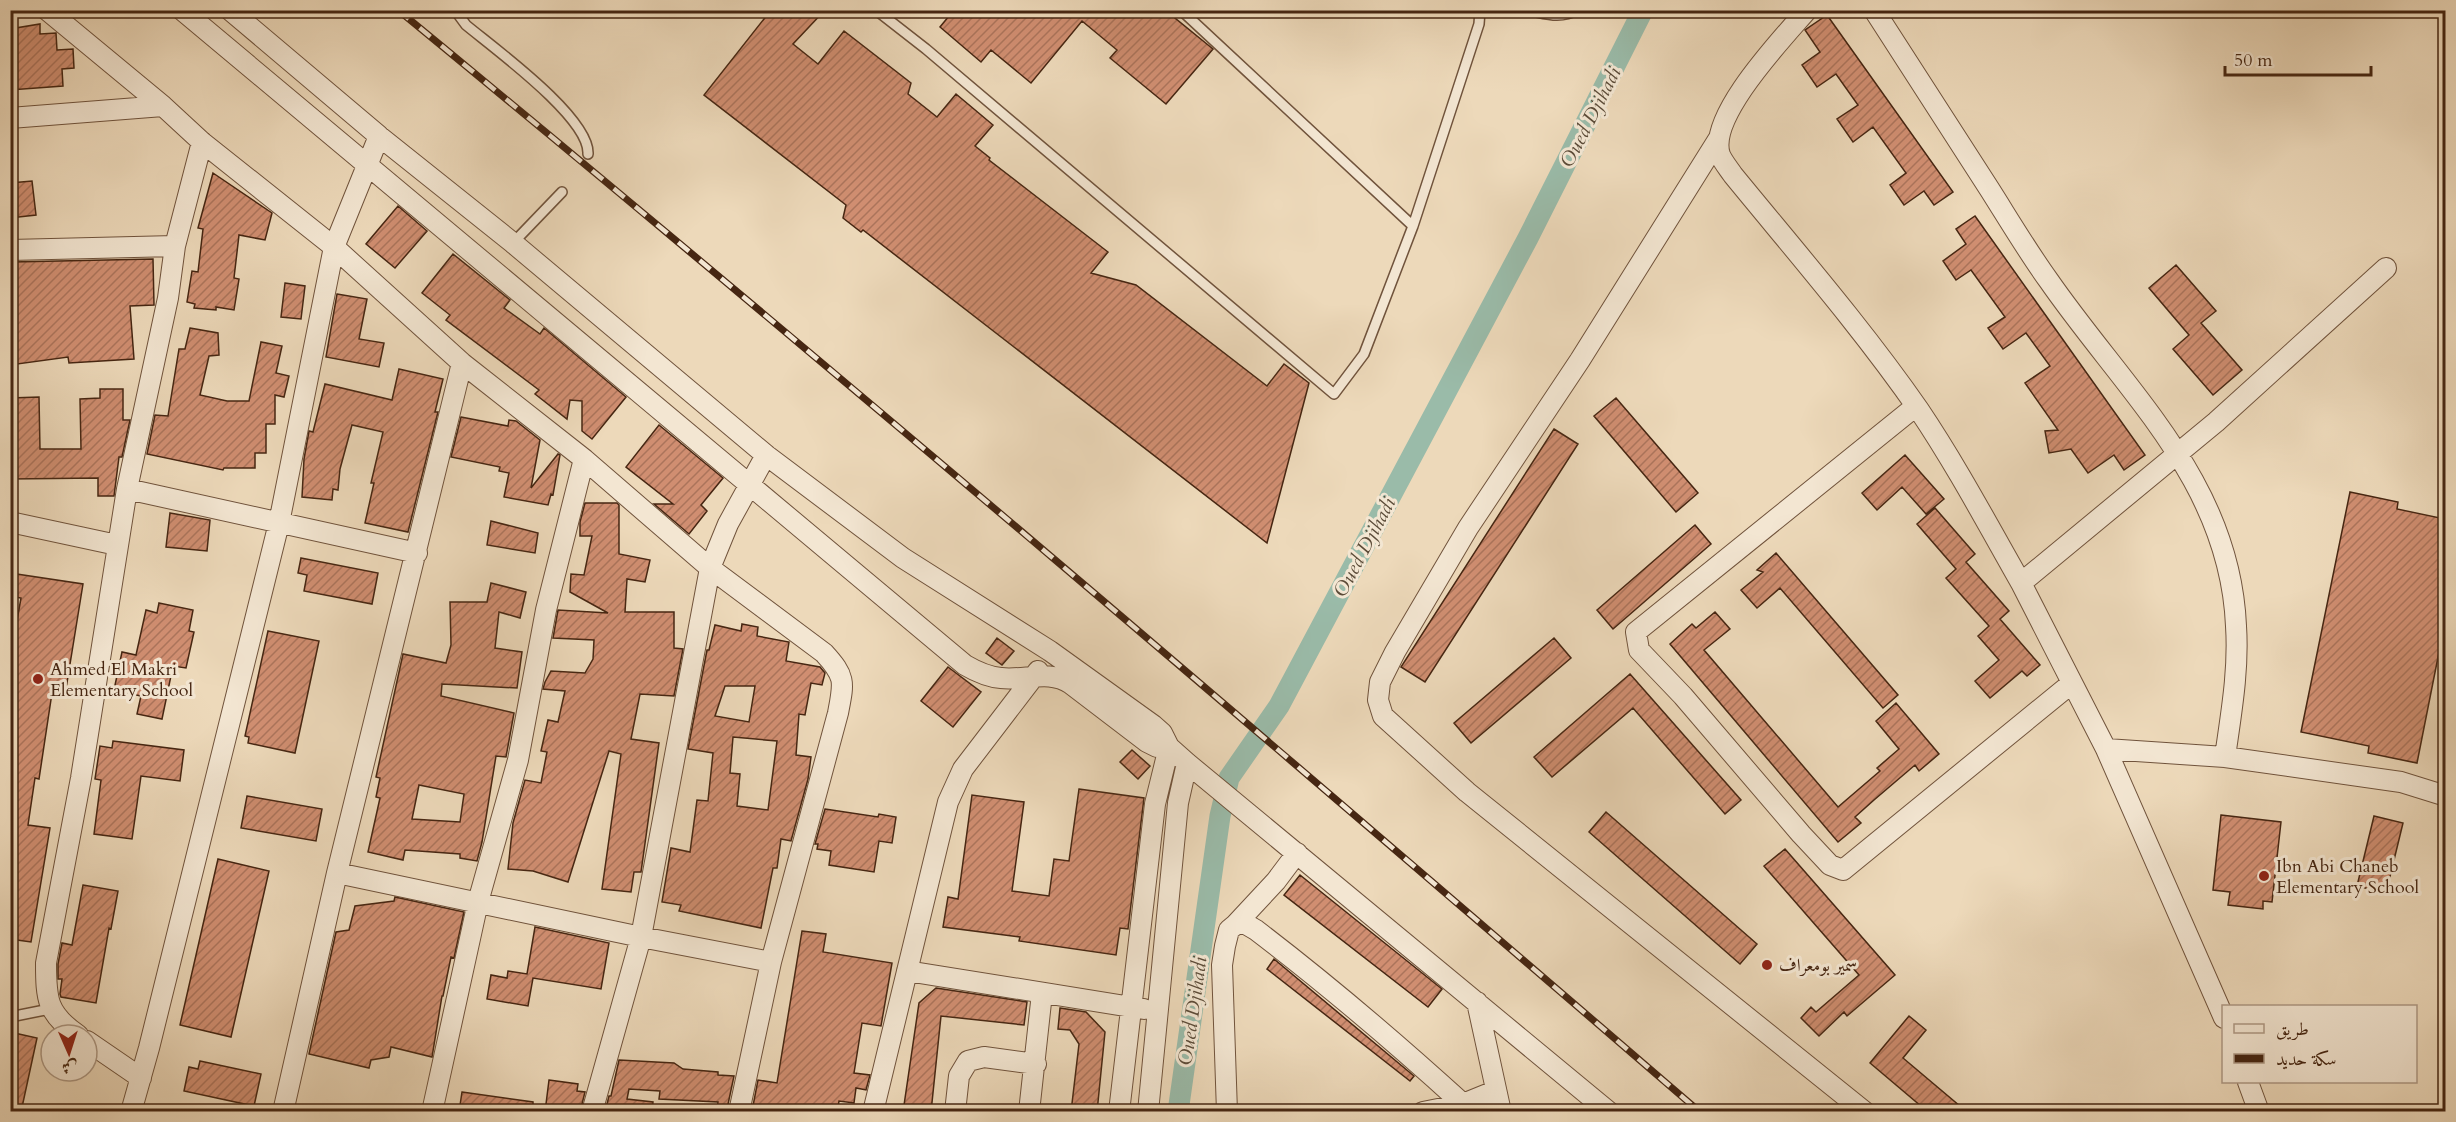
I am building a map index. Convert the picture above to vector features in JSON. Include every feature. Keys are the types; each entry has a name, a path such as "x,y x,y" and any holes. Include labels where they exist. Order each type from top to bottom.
{"street":[{"path":"47,10 163,106 202,142 334,247 462,363 584,459 710,568 824,653 839,670 842,691 834,727 771,962 739,1112"},
{"path":"182,10 965,665 977,672 1003,679 1050,676 1065,680 1147,742 1157,747 1170,747"},
{"path":"230,10 766,455 903,558 1050,651 1158,729 1170,747 1187,763 1609,1112"},
{"path":"1807,10 1769,54 1730,108 1719,138 1580,360 1468,528 1395,652 1380,682 1378,700 1383,716 1467,792 1865,1112"},
{"path":"1874,10 2049,282 2179,453 2199,487 2216,527 2229,576 2236,626 2234,693 2225,757"},
{"path":"10,118 163,106"},
{"path":"131,1112 279,523 334,247 379,136"},
{"path":"1719,138 1720,155 1733,175 1868,340 1916,406 1980,511 2021,583 2106,749 2222,1016"},
{"path":"60,1023 50,1009 46,963 81,778 127,489 168,298 175,246 202,142"},
{"path":"10,250 175,246"},
{"path":"2021,583 2179,453 2386,268"},
{"path":"283,1112 338,873 462,363"},
{"path":"1916,406 1636,632 1639,650 1683,696 1816,850 1830,865 1843,870 2072,682"},
{"path":"592,1112 641,937 710,568 748,485 766,455"},
{"path":"432,1112 478,902 518,760 546,610 584,459"},
{"path":"127,489 417,553"},
{"path":"10,522 117,545"},
{"path":"873,1112 948,802 963,770 1035,676 1050,651"},
{"path":"1119,1112 1155,804 1170,747"},
{"path":"2106,749 2225,757 2402,782 2445,796"},
{"path":"1148,1112 1178,803 1187,763"},
{"path":"1227,1112 1222,965 1229,930 1275,881 1297,853"},
{"path":"338,873 771,962"},
{"path":"1235,925 1244,923 1256,930 1326,984 1391,1038 1463,1104"},
{"path":"907,971 1158,1011"},
{"path":"1029,1112 1042,993"},
{"path":"1477,1002 1501,1112"},
{"path":"99,1049 141,1078"},
{"path":"955,1112 959,1076 968,1061 984,1057 1036,1064"},
{"path":"2248,1083 2259,1112"},
{"path":"1423,1112 1463,1104 1495,1091"}],"lane":[{"path":"455,10 466,25 559,104 582,132 588,146 588,154"},
{"path":"876,10 926,49 1334,394 1364,354 1413,226 1479,24 1480,10"},
{"path":"1181,10 1413,226"},
{"path":"1528,10 1553,16 1572,13 1576,10"},
{"path":"513,243 562,192"},
{"path":"10,1017 50,1009"}],"building":[{"path":"771,10 825,10 793,44 818,64 844,31 911,83 908,94 937,117 956,94 993,125 975,146 990,158 989,160 1108,252 1091,273 1136,285 1267,386 1284,364 1309,383 1267,543 863,230 861,232 843,218 846,205 704,95"},
{"path":"954,10 1174,10 1177,15 1175,18 1213,49 1166,104 1110,58 1117,50 1082,21 1031,83 991,50 981,62 940,27"},
{"path":"1827,15 1953,192 1934,205 1924,191 1904,205 1890,185 1906,173 1873,127 1853,142 1837,119 1858,105 1836,74 1817,87 1802,65 1820,52 1805,30"},
{"path":"40,24 40,34 56,33 57,50 73,49 74,68 62,69 63,86 10,90 10,29"},
{"path":"213,173 272,213 265,240 239,235 234,278 239,279 234,310 216,307 216,310 194,308 195,304 187,302 192,271 198,272 203,229 198,228"},
{"path":"32,181 36,215 10,218 10,183"},
{"path":"398,206 427,231 395,268 366,244"},
{"path":"1975,216 2145,455 2124,470 2114,455 2088,473 2071,449 2049,453 2045,431 2058,430 2025,383 2050,366 2026,333 2003,349 1988,328 2005,317 1971,270 1956,280 1943,261 1966,244 1956,229"},
{"path":"453,254 510,300 504,308 540,334 544,328 626,397 592,439 582,431 582,401 570,400 567,419 535,394 539,390 446,320 450,315 422,293"},
{"path":"153,259 154,305 130,306 134,359 69,363 68,357 10,365 10,277 14,276 12,262"},
{"path":"2176,265 2216,311 2201,323 2242,370 2213,395 2173,349 2189,335 2149,288"},
{"path":"285,283 305,286 301,319 281,317"},
{"path":"337,294 367,299 359,339 384,343 379,367 326,357"},
{"path":"190,328 218,333 219,355 209,356 200,395 227,401 249,401 261,342 282,346 276,373 289,376 284,397 275,395 275,424 266,424 266,453 255,453 255,468 224,468 223,470 147,454 155,415 168,416 179,349 185,349"},
{"path":"399,369 443,379 435,412 438,412 408,532 365,523 374,483 371,483 383,432 352,425 340,469 338,490 333,489 332,500 302,497 304,459 309,431 313,432 325,384 392,400"},
{"path":"100,389 123,389 123,420 130,420 122,457 119,457 114,496 98,496 98,478 10,479 10,398 39,397 40,449 81,449 80,399 100,398"},
{"path":"1616,398 1698,493 1676,512 1594,416"},
{"path":"461,417 508,426 509,420 516,421 540,440 531,488 558,454 560,455 553,495 551,494 548,505 504,497 509,473 499,471 500,467 451,457"},
{"path":"659,425 723,478 701,505 707,511 689,534 654,504 673,504 626,467"},
{"path":"1554,429 1578,444 1425,682 1401,667"},
{"path":"1905,455 1944,499 1926,514 1902,487 1877,510 1862,493"},
{"path":"2350,492 2398,502 2397,509 2445,519 2445,622 2417,763 2368,753 2369,746 2301,732"},
{"path":"585,503 617,503 619,505 619,554 650,560 645,582 627,579 625,612 674,612 674,648 683,649 674,696 640,694 631,739 659,743 641,872 634,872 631,892 602,889 621,754 609,751 568,882 533,871 508,869 513,823 525,780 541,783 547,752 541,751 548,720 558,722 565,691 543,689 545,682 551,671 585,673 593,659 594,640 553,638 558,610 608,613 570,592 571,574 584,575 592,536 580,536 580,522"},
{"path":"1935,508 1975,554 1966,562 2009,611 2000,619 2040,665 2027,676 2022,671 1990,698 1975,681 1999,660 1978,636 1989,626 1946,578 1956,569 1917,524"},
{"path":"170,513 210,520 207,551 166,547"},
{"path":"491,521 538,533 535,553 487,545"},
{"path":"1695,525 1711,544 1613,629 1597,610"},
{"path":"1776,553 1898,695 1883,708 1780,588 1757,608 1741,590 1763,572 1757,570"},
{"path":"301,558 378,573 372,604 304,591 307,575 298,573"},
{"path":"10,573 83,584 65,695 52,693 39,779 35,778 28,825 50,828 31,942 10,939 10,631 15,632 21,598 10,596"},
{"path":"491,583 526,592 520,618 499,612 495,648 522,652 517,688 442,684 441,696 514,713 506,757 496,756 477,861 460,858 460,854 405,850 403,860 368,852 380,798 376,797 380,778 376,777 403,654 446,663 451,645 450,602 487,602","holes":["419,785 464,794 460,822 412,819"]},
{"path":"159,603 193,610 189,631 194,632 186,668 173,666 162,719 137,714 141,696 114,690 122,652 136,655 146,610 157,613"},
{"path":"1715,612 1730,629 1704,650 1838,807 1880,771 1877,768 1899,749 1876,721 1896,703 1939,754 1919,771 1915,765 1874,800 1855,817 1861,823 1838,842 1670,644 1692,624 1696,628"},
{"path":"742,624 758,627 757,636 789,642 786,661 820,667 825,673 822,685 811,683 805,715 799,714 796,755 811,757 808,779 791,841 781,839 777,868 773,868 761,928 679,911 681,905 662,902 671,848 690,852 697,800 708,801 713,753 688,749 707,650 709,650 715,625 741,631","holes":["725,686 755,686 749,722 715,716","733,737 777,741 768,810 737,806 740,774 730,773"]},
{"path":"268,631 319,641 295,753 248,743 249,737 245,736"},
{"path":"997,638 1014,651 1002,665 986,653"},
{"path":"1554,638 1571,658 1471,743 1454,723"},
{"path":"948,667 981,692 953,727 921,701"},
{"path":"1630,674 1741,800 1725,814 1633,708 1552,777 1534,757"},
{"path":"113,741 184,750 180,781 141,776 132,839 94,834 101,780 95,779 100,746 112,748"},
{"path":"1132,750 1150,766 1138,779 1120,762"},
{"path":"1079,789 1144,798 1128,929 1120,928 1116,955 1019,941 1020,937 943,927 948,897 958,899 972,795 1024,802 1012,891 1049,896 1054,859 1069,861"},
{"path":"247,796 322,809 316,841 241,828"},
{"path":"825,809 878,817 879,814 896,817 892,843 879,841 874,872 829,865 831,851 817,849 818,844 815,844"},
{"path":"1606,812 1757,944 1740,964 1589,832"},
{"path":"2221,815 2281,822 2272,902 2263,901 2263,909 2228,905 2230,892 2213,890"},
{"path":"2374,816 2403,823 2386,893 2357,886"},
{"path":"1785,849 1895,975 1847,1016 1844,1012 1819,1036 1801,1018 1811,1007 1816,1012 1859,975 1764,866"},
{"path":"218,859 269,871 231,1037 180,1025"},
{"path":"1300,875 1442,989 1428,1007 1284,895"},
{"path":"83,885 118,891 96,1003 61,997 62,979 58,979 62,943 72,945"},
{"path":"395,897 464,912 454,958 451,957 442,996 432,1057 391,1047 389,1057 371,1060 369,1068 309,1054 336,932 349,930 355,906 394,901"},
{"path":"535,927 609,943 601,989 533,978 528,1006 487,999 491,975 507,978 508,971 527,974"},
{"path":"802,931 826,934 823,952 892,963 881,1026 862,1023 854,1073 870,1075 866,1090 856,1088 854,1103 839,1101 837,1112 752,1111 758,1080 777,1083"},
{"path":"1274,959 1414,1076 1410,1081 1267,969"},
{"path":"936,988 1027,1002 1024,1025 941,1016 931,1112 903,1112 919,1003"},
{"path":"1060,1008 1086,1012 1105,1032 1097,1112 1071,1112 1079,1044 1070,1030 1058,1029"},
{"path":"1909,1016 1926,1030 1903,1058 1967,1112 1928,1112 1870,1063"},
{"path":"10,1032 37,1038 21,1112 10,1112"},
{"path":"619,1060 674,1063 683,1069 734,1076 727,1109 717,1109 718,1102 659,1099 660,1091 629,1089 627,1099 653,1102 652,1112 605,1112"},
{"path":"200,1061 261,1074 254,1106 184,1091 189,1067 198,1069"},
{"path":"549,1080 578,1084 577,1091 585,1092 580,1112 545,1112"},
{"path":"462,1092 533,1102 533,1112 459,1112"}],"waterway":[{"name":"Oued Djihadi","path":"1178,1112 1220,816 1229,778 1279,706 1528,238 1643,10"}],"railway":[{"path":"398,10 1052,557 1700,1112"}],"place":[{"name":"Ahmed El Makri Elementary School","path":"38,679"},
{"name":"Ibn Abi Chaneb Elementary School","path":"2264,876"},
{"name":"سمير بومعراف","path":"1767,965"}]}
